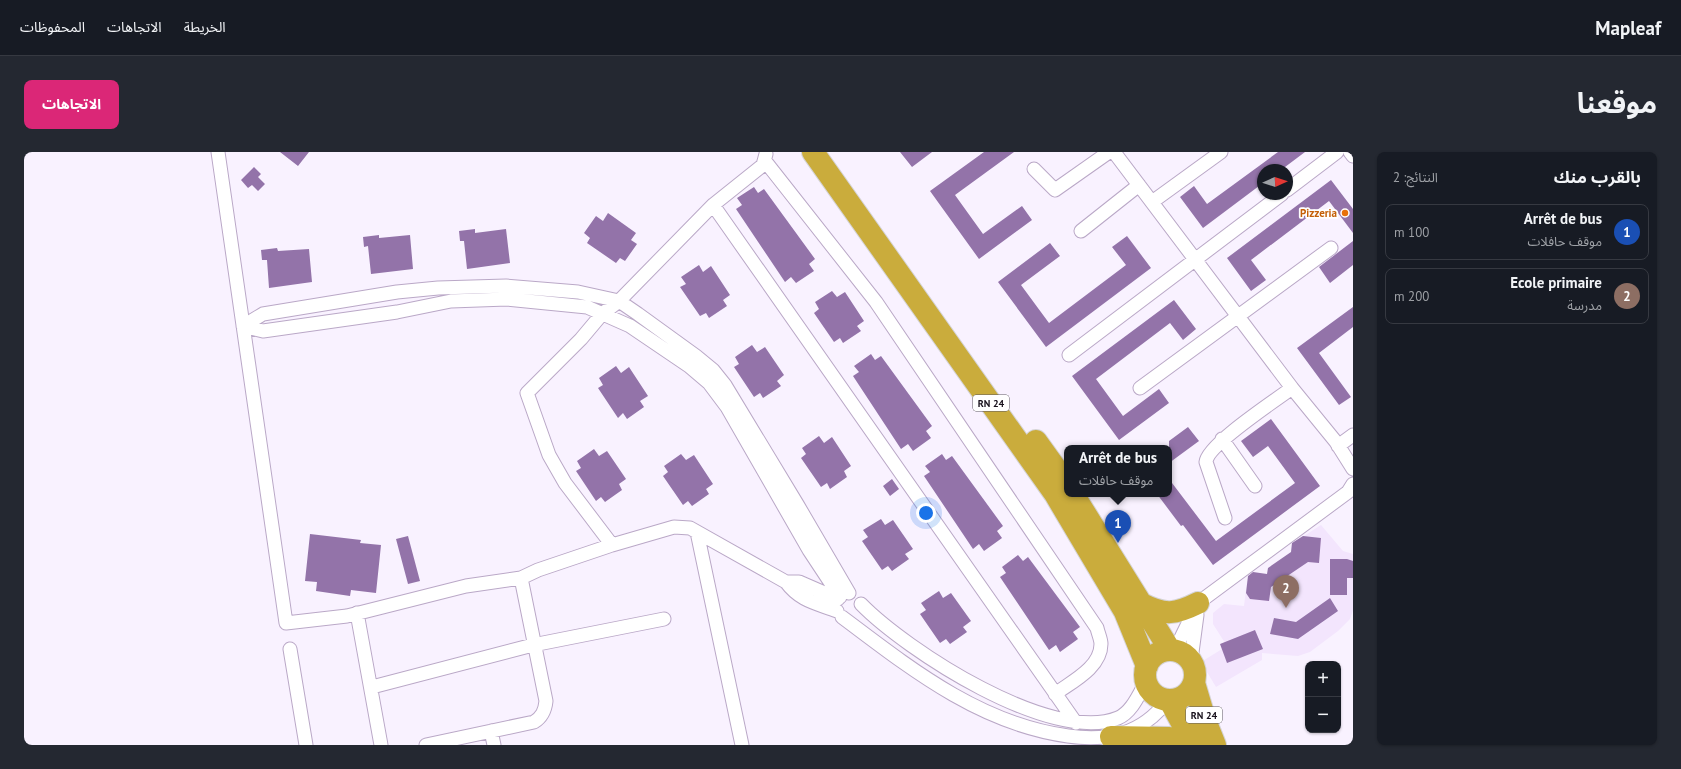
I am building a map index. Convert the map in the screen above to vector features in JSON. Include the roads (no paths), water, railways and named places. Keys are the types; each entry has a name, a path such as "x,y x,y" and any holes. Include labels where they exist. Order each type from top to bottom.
{"highway":[{"name":"RN 24","path":"813,152 1055,494 1125,612 1147,674"},
{"name":"RN 24","path":"830,152 1064,480"},
{"path":"1075,497 1142,604 1178,654 1195,671 1194,683 1185,696 1169,701 1154,695 1147,674 1156,654 1178,654"},
{"path":"1142,604 1162,612 1173,613 1198,603"},
{"name":"RN 24","path":"1194,683 1215,745"},
{"name":"RN 24","path":"1169,701 1193,744"},
{"path":"1111,737 1169,738 1193,744"}],"street":[{"path":"218,152 286,623 357,613 466,586 521,578 538,570 612,545 674,527 690,528 786,582 799,582 841,603 910,669 956,697 1006,721 1043,733 1083,738 1111,737 1141,726 1159,712 1169,701"},
{"path":"1034,169 1055,190 1109,152"},
{"path":"1114,152 1292,388 1338,446 1353,469"},
{"path":"1152,202 1221,152"},
{"path":"1293,185 1337,152"},
{"path":"1350,152 1353,156"},
{"path":"612,545 565,483 550,455 527,393 581,339 602,314 619,302 712,205 763,165 765,156"},
{"path":"765,156 876,302 1097,628 1101,644 1098,655 1090,669 1055,694"},
{"path":"1081,231 1139,185"},
{"path":"1069,355 1274,200"},
{"path":"712,205 1076,723"},
{"path":"1140,388 1331,248"},
{"path":"243,326 263,314 397,292 438,288 513,287 578,292 619,302 696,356 713,370 725,385 797,504 841,603"},
{"path":"243,326 263,331 397,312 451,301 507,299 587,307 630,326 689,366 709,383 727,407 841,603 854,617 860,612 861,604"},
{"path":"1225,518 1206,462 1206,457 1222,440 1292,388"},
{"path":"1338,446 1353,435"},
{"path":"1222,440 1255,486"},
{"path":"1178,654 1177,646 1198,603 1352,487"},
{"path":"697,532 742,745"},
{"path":"426,745 534,722 540,718 545,710 546,701 533,645 521,578"},
{"path":"841,603 856,595 861,604 880,623 918,652 958,677 999,698 1043,717 1076,723 1099,722 1119,718 1132,705 1147,674"},
{"path":"1178,654 1198,603"},
{"path":"357,613 372,687 381,745"},
{"path":"372,687 533,645 664,619"},
{"path":"290,649 306,745"},
{"path":"491,731 494,745"}],"place":[{"name":"Pizzeria","path":"1345,213"},
{"name":"Arrêt de bus","path":"1118,543"},
{"name":"Ecole primaire","path":"1286,608"}]}
